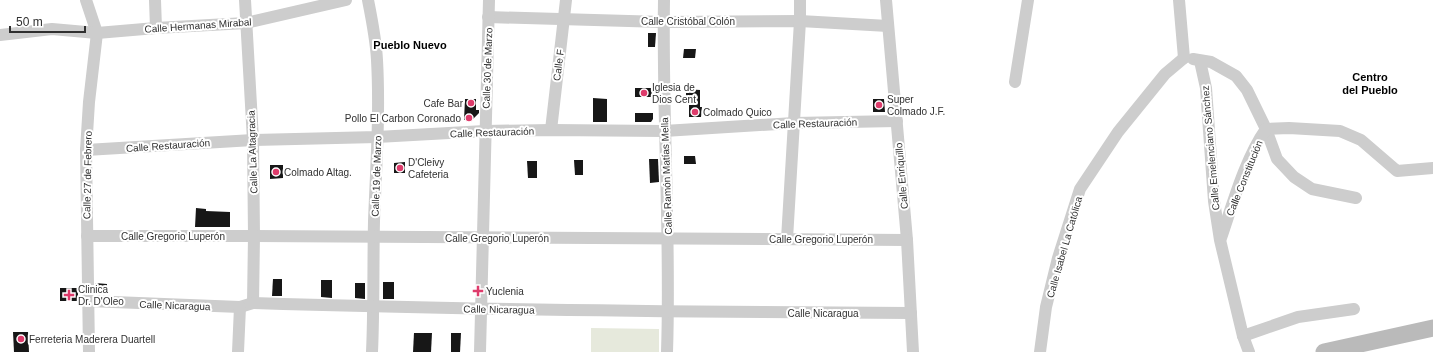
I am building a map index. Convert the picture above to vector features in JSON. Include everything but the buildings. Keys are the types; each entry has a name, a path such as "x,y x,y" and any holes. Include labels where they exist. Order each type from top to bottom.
{"main road":[{"path":"1324,352 1433,328"},
{"path":"1371,352 1433,338"}],"street":[{"name":"Calle 27 de Febrero","path":"86,0 97,33 89,102 86,150 89,352"},
{"path":"155,0 156,28"},
{"name":"Calle La Altagracia","path":"245,0 253,140 253,303"},
{"name":"Calle Hermanas Mirabal","path":"0,35 52,29 97,33 246,23 346,0"},
{"name":"Calle 19 de Marzo","path":"368,0 377,60 377,137 372,352"},
{"name":"Calle 30 de Marzo","path":"480,352 489,0"},
{"name":"Calle F","path":"551,130 566,0"},
{"name":"Calle Ramón Matías Mella","path":"664,0 664,131 669,239 667,352"},
{"path":"787,239 800,0"},
{"name":"Calle Enriquillo","path":"886,0 907,240 913,352"},
{"path":"1015,82 1028,0"},
{"path":"1179,0 1184,58 1211,62 1236,76 1247,90 1266,128 1277,159 1294,177 1312,189 1356,198"},
{"name":"Calle Cristóbal Colón","path":"488,17 663,22 800,21 888,26"},
{"name":"Calle Isabel La Católica","path":"1040,352 1046,307 1080,189 1118,132 1165,74 1184,58"},
{"name":"Calle Emelenciano Sánchez","path":"1200,61 1206,88 1214,201 1220,240 1243,336 1249,352"},
{"name":"Calle Restauración","path":"86,150 253,140 377,137 485,131 664,131 794,123 897,121"},
{"name":"Calle Constitución","path":"1220,240 1257,141 1266,128 1340,131 1361,140 1398,171 1433,168"},
{"name":"Calle Gregorio Luperón","path":"87,236 907,240"},
{"name":"Calle Nicaragua","path":"88,302 240,307 253,303 374,307 668,312 911,313"},
{"path":"238,352 240,307"},
{"path":"1243,336 1298,317 1354,308"}],"shaded area":[{"path":"591,328 659,329 659,352 591,352"}],"place":[{"name":"Iglesia de Dios Cent","path":"644,93"},
{"name":"Cafe Bar","path":"471,103"},
{"name":"Super Colmado J.F.","path":"879,105"},
{"name":"Colmado Quico","path":"695,112"},
{"name":"Pollo El Carbon Coronado","path":"469,118"},
{"name":"D'Cleivy Cafeteria","path":"400,168"},
{"name":"Colmado Altag.","path":"276,172"},
{"name":"Yuclenia","path":"478,291"},
{"name":"Clinica Dr. D'Oleo","path":"69,295"},
{"name":"Ferreteria Maderera Duartell","path":"21,339"}],"district":[{"name":"Pueblo Nuevo","path":"410,45"},
{"name":"Centro del Pueblo","path":"1370,83"}]}
